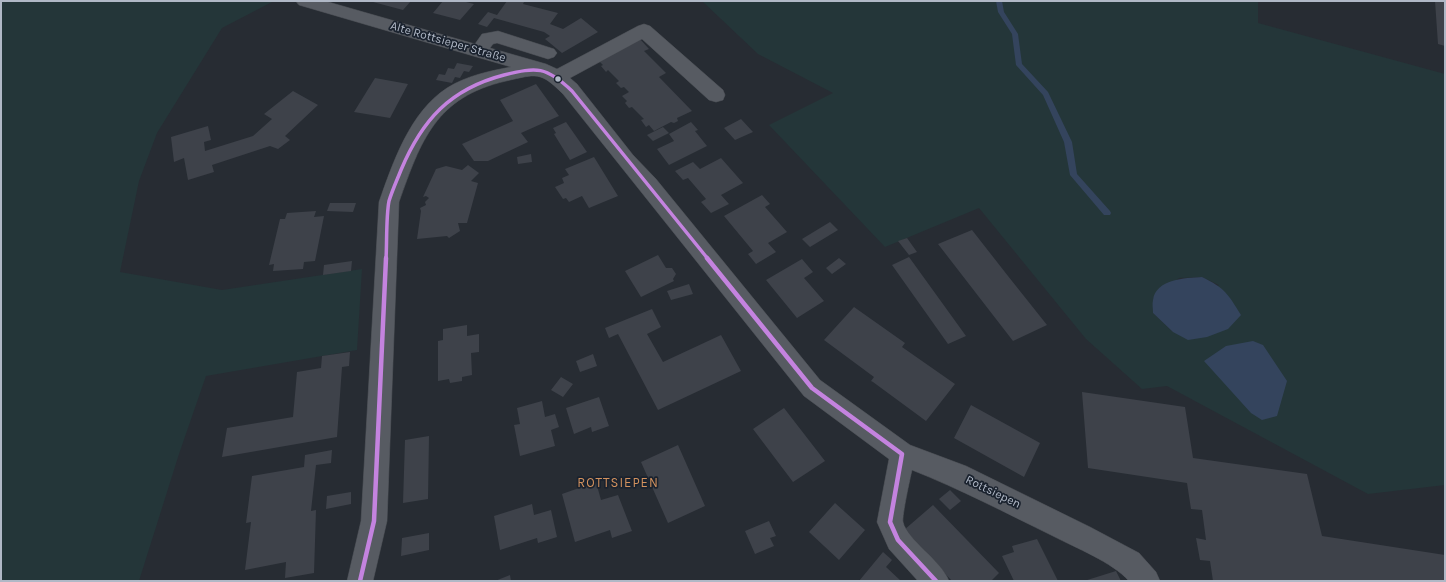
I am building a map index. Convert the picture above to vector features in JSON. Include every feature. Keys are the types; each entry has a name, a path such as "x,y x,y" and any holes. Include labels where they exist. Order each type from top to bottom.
{"street":[{"name":"Alte Rottsieper Straße","path":"305,1 361,8 479,51 488,38 498,37 548,66"},
{"path":"360,581 374,521 389,202 400,170 420,131 432,113 447,98 468,86 499,75 548,66 644,30 716,95"},
{"path":"548,66 570,89 626,160 649,185 812,388 902,454 890,522 898,540 936,581"},
{"name":"Rottsiepen","path":"902,454 957,475 1081,536 1130,562 1147,581"}],"shaded area":[{"path":"1,1 272,2 222,28 157,133 139,181 120,272 222,290 362,269 357,350 206,376 179,454 139,581 1,581"},
{"path":"702,1 1258,1 1258,23 1445,74 1445,485 1368,494 1167,386 1142,389 1086,339 979,208 885,247 769,125 833,93 758,54","holes":["1202,277 1219,285 1173,332 1153,313 1153,299 1179,278"]}],"water":[{"path":"1202,277 1221,288 1233,302 1241,315 1228,329 1207,337 1188,340 1173,332 1153,313 1153,300 1155,293 1165,284 1180,279"},
{"path":"1253,341 1263,345 1287,381 1277,416 1262,420 1251,413 1204,361 1226,346"}],"building":[{"path":"411,1 403,10 373,2"},
{"path":"443,1 462,1 474,4 460,20 433,13"},
{"path":"507,1 520,1 524,2 523,4 558,13 550,24 563,29 581,18 598,32 562,53 545,39 550,36 544,32 494,18 487,27 478,24 488,12 497,15"},
{"path":"1435,1 1445,1 1445,46 1438,44"},
{"path":"640,39 649,49 644,51 666,73 659,77 692,111 677,118 678,121 674,123 671,122 654,131 649,125 646,127 641,120 644,119 632,107 629,108 625,103 627,101 622,96 629,92 624,87 621,88 616,83 619,81 608,70 606,72 601,66 603,65 598,60"},
{"path":"457,63 473,66 469,72 464,71 460,78 455,77 452,83 436,80 439,74 445,75 448,68 454,69"},
{"path":"375,78 408,84 390,118 354,112"},
{"path":"536,84 559,116 521,133 528,142 488,161 474,161 462,144 513,121 500,100"},
{"path":"293,91 318,105 285,136 290,140 278,149 270,146 212,165 214,172 188,180 184,158 174,162 171,137 208,126 211,140 204,142 205,151 253,136 272,119 264,114"},
{"path":"741,119 753,132 735,140 724,128"},
{"path":"566,122 587,152 570,160 554,134 556,133 553,128"},
{"path":"691,122 698,130 695,131 707,146 669,165 657,149 674,141 669,134"},
{"path":"663,127 669,133 653,141 647,135"},
{"path":"531,154 532,162 518,164 517,157"},
{"path":"594,157 618,196 589,208 582,196 569,202 566,198 563,199 555,187 564,183 562,178 569,175 565,169"},
{"path":"721,158 743,183 721,195 729,204 711,213 701,202 706,199 688,178 683,180 675,171 693,162 700,169"},
{"path":"468,165 479,173 471,181 478,183 467,223 458,223 460,231 449,238 447,236 417,239 421,211 420,208 426,205 425,202 429,198 426,196 423,197 436,169 446,166 462,170"},
{"path":"762,195 770,204 765,207 787,232 768,243 776,252 756,264 748,254 753,251 724,216"},
{"path":"330,203 356,203 353,212 327,211"},
{"path":"316,211 314,217 324,216 315,261 304,262 303,269 273,271 274,264 269,265 280,219 285,219 287,213"},
{"path":"830,222 838,230 810,247 802,239"},
{"path":"972,230 1047,325 1013,341 938,244"},
{"path":"907,238 917,252 909,255 898,241"},
{"path":"658,255 666,268 672,268 676,274 673,279 674,281 641,297 625,271"},
{"path":"909,257 966,336 948,344 892,265"},
{"path":"839,258 846,264 832,274 826,268"},
{"path":"802,259 813,272 804,278 824,301 797,318 766,280"},
{"path":"352,261 351,271 323,275 324,265"},
{"path":"689,284 693,294 671,300 667,291"},
{"path":"854,307 905,343 902,347 955,384 926,421 871,381 874,377 824,340"},
{"path":"652,309 661,327 647,334 663,362 721,335 741,371 658,410 618,334 609,338 605,328"},
{"path":"467,325 467,336 479,334 479,352 471,353 472,375 462,377 462,381 450,383 449,379 438,381 438,341 443,340 443,329"},
{"path":"350,352 349,366 342,367 337,437 222,457 227,428 293,417 297,372 321,368 322,356"},
{"path":"593,354 597,366 580,372 576,361"},
{"path":"561,377 573,384 563,397 551,390"},
{"path":"1082,392 1185,407 1193,458 1307,474 1322,536 1445,555 1445,581 1213,581 1210,561 1200,560 1196,538 1206,540 1202,510 1191,509 1187,483 1088,468"},
{"path":"599,397 609,426 592,432 591,427 574,434 566,408"},
{"path":"542,401 545,417 555,414 559,427 551,430 555,446 520,456 514,425 520,424 517,408"},
{"path":"971,405 1040,443 1024,477 954,438"},
{"path":"784,408 825,461 793,482 753,429"},
{"path":"429,436 428,499 403,503 405,440"},
{"path":"678,445 705,506 668,523 641,462"},
{"path":"332,450 331,463 316,465 311,511 316,510 314,573 285,578 286,562 245,570 251,522 246,523 252,476 304,467 305,455"},
{"path":"596,482 601,500 618,495 632,531 612,538 610,530 575,542 562,494"},
{"path":"950,490 961,501 950,510 939,499"},
{"path":"351,492 351,504 326,509 327,496"},
{"path":"835,503 865,530 839,560 809,532"},
{"path":"532,504 534,515 551,510 557,537 538,543 537,538 500,550 494,516"},
{"path":"933,505 999,573 991,581 952,581 904,530"},
{"path":"769,521 776,536 770,538 774,546 755,554 745,531"},
{"path":"429,533 429,550 401,556 402,538"},
{"path":"1037,539 1058,581 1014,581 1002,556 1014,552 1012,546"},
{"path":"883,552 892,560 886,567 901,581 859,581"},
{"path":"1116,571 1121,581 1084,581"},
{"path":"510,575 511,581 495,581"}],"waterway":[{"path":"999,1 1001,12 1015,34 1019,65 1046,94 1068,142 1074,175 1107,213"}],"transit line":[{"path":"360,581 374,521 389,202 397,179 416,139 427,122 441,107 457,94 477,84 506,75 537,69 552,74 561,80 572,91 812,388 902,454 890,522 898,540 936,581"}],"district":[{"name":"ROTTSIEPEN","path":"618,483"}]}
